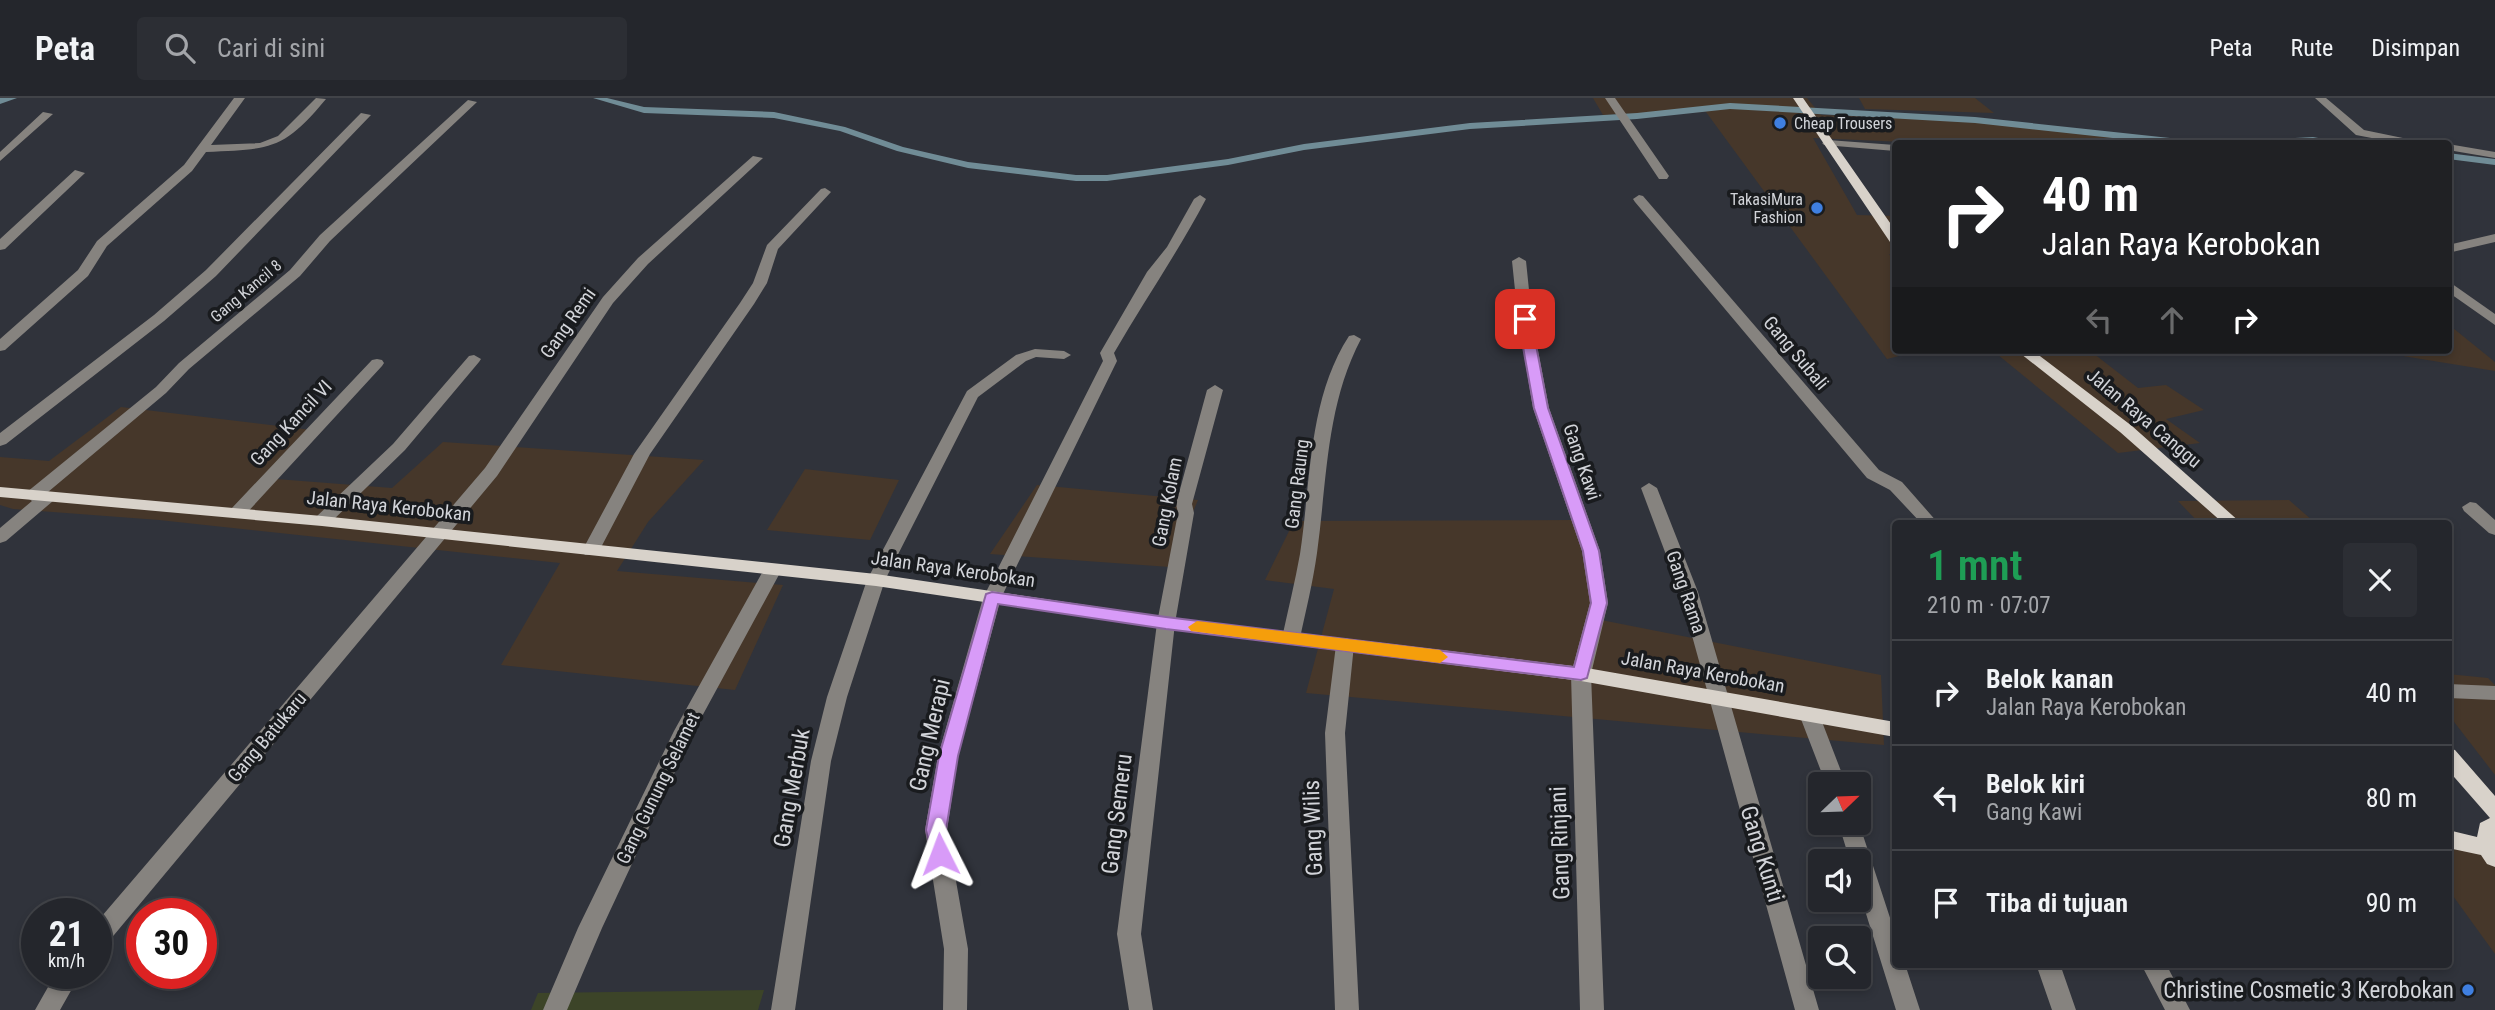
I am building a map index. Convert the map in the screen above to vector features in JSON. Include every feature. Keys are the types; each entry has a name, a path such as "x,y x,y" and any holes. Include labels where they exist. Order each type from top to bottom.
{"main road":[{"path":"1798,98 1892,235"},
{"name":"Jalan Raya Canggu","path":"2028,354 2126,429 2230,520"},
{"name":"Jalan Raya Kerobokan","path":"0,492 322,521 876,580 1166,623 1581,674 1892,729"},
{"path":"2452,762 2495,811"},
{"path":"2452,840 2492,853 2488,830 2495,825"}],"street":[{"path":"0,346 83,273 102,244 188,168 240,98"},
{"path":"1610,98 1663,176"},
{"path":"2320,98 2360,133 2403,140"},
{"path":"202,149 262,146 282,138 321,99"},
{"name":"Gang Kancil 8","path":"0,537 40,496 161,390 184,366 295,273 326,238 472,102"},
{"path":"0,158 47,114"},
{"path":"0,441 159,318 211,273 365,115"},
{"path":"1828,143 1892,148"},
{"path":"2452,148 2495,155"},
{"name":"Gang Remi","path":"438,534 491,472 608,300 643,261 757,158"},
{"path":"0,246 79,173"},
{"path":"591,551 642,454 760,283 772,248 825,192"},
{"name":"Gang Merapi","path":"955,1010 956,949 936,830 948,756 992,598 1110,361 1107,354 1200,199"},
{"name":"Gang Subali","path":"1639,199 1873,474 1896,486 1927,520"},
{"path":"2452,248 2495,238"},
{"name":"Gang Kawi","path":"1519,261 1525,319 1539,399 1591,551 1599,603 1581,674"},
{"path":"2452,288 2495,321"},
{"name":"Gang Raung","path":"1291,638 1308,557 1331,395 1339,367 1354,339"},
{"name":"Gang Merbuk","path":"783,1010 821,761 837,697 876,580 972,394 1014,363 1035,353 1064,355"},
{"path":"322,521 400,447 474,359"},
{"name":"Gang Kancil VI","path":"237,513 305,437 377,363"},
{"name":"Gang Kolam","path":"1166,623 1186,513 1184,504 1215,390"},
{"name":"Gang Rama","path":"1649,488 1689,592 1717,698"},
{"path":"2470,506 2495,529"},
{"name":"Gang Batukaru","path":"112,921 438,534"},
{"name":"Gang Gunung Selamet","path":"555,1010 596,916 684,732 772,571"},
{"name":"Gang Semeru","path":"1142,1010 1129,934 1166,623"},
{"name":"Gang Wilis","path":"1345,645 1335,733 1347,1010"},
{"name":"Gang Rinjani","path":"1581,674 1592,1010"},
{"path":"2452,691 2495,693"},
{"name":"Gang Kunti","path":"1717,698 1807,1010"},
{"path":"1809,714 1831,772"},
{"path":"1853,835 1892,959"},
{"path":"1895,968 1908,1010"},
{"path":"2049,968 2064,1010"},
{"path":"2155,968 2178,1010"},
{"path":"47,1010 59,989"}],"shaded area":[{"path":"1593,98 1807,98 1821,115 1980,121 2145,140 1892,141 1813,138 1857,215 1892,216 1892,254 1889,254 1892,258 1892,354 1906,354 1887,359 1706,112 1603,115"},
{"path":"1859,98 1975,98 1994,113 1865,109"},
{"path":"2452,327 2495,362 2495,371 2391,354 2452,354"},
{"path":"1997,354 2094,354 2138,388 2166,385 2204,410 2166,419 2200,443 2118,453"},
{"path":"121,407 320,431 276,479 392,488 443,442 704,460 648,522 617,571 783,585 735,690 501,665 560,563 159,520 13,509 0,505 0,457 49,461"},
{"path":"805,469 899,480 870,540 767,530"},
{"path":"1037,485 1198,500 1170,567 990,554"},
{"path":"2289,500 2312,520 2196,520 2178,501"},
{"path":"1575,520 1596,619 1881,675 1884,745 1306,693 1334,589 1265,580 1294,521"},
{"path":"2452,674 2488,678 2495,685 2495,775 2452,719"},
{"path":"2452,845 2495,858 2495,954 2452,895"}],"green space":[{"path":"764,990 758,1010 531,1010 538,993"}],"waterway":[{"path":"0,101 13,98"},
{"path":"597,98 644,110 774,115 842,129 900,149 968,165 1076,178 1107,178 1228,162 1304,147 1470,126 1637,116 1730,106 1975,120 2161,140"},
{"path":"2452,157 2495,162"}],"slow traffic":[{"path":"1197,627 1440,657"}],"place":[{"name":"Cheap Trousers","path":"1780,123"},
{"name":"TakasiMura Fashion","path":"1817,208"},
{"name":"Christine Cosmetic 3 Kerobokan","path":"2468,990"}],"route":[{"path":"940,854 936,830 948,756 992,598 1166,623 1581,674 1599,603 1591,551 1541,408 1525,319"}]}
